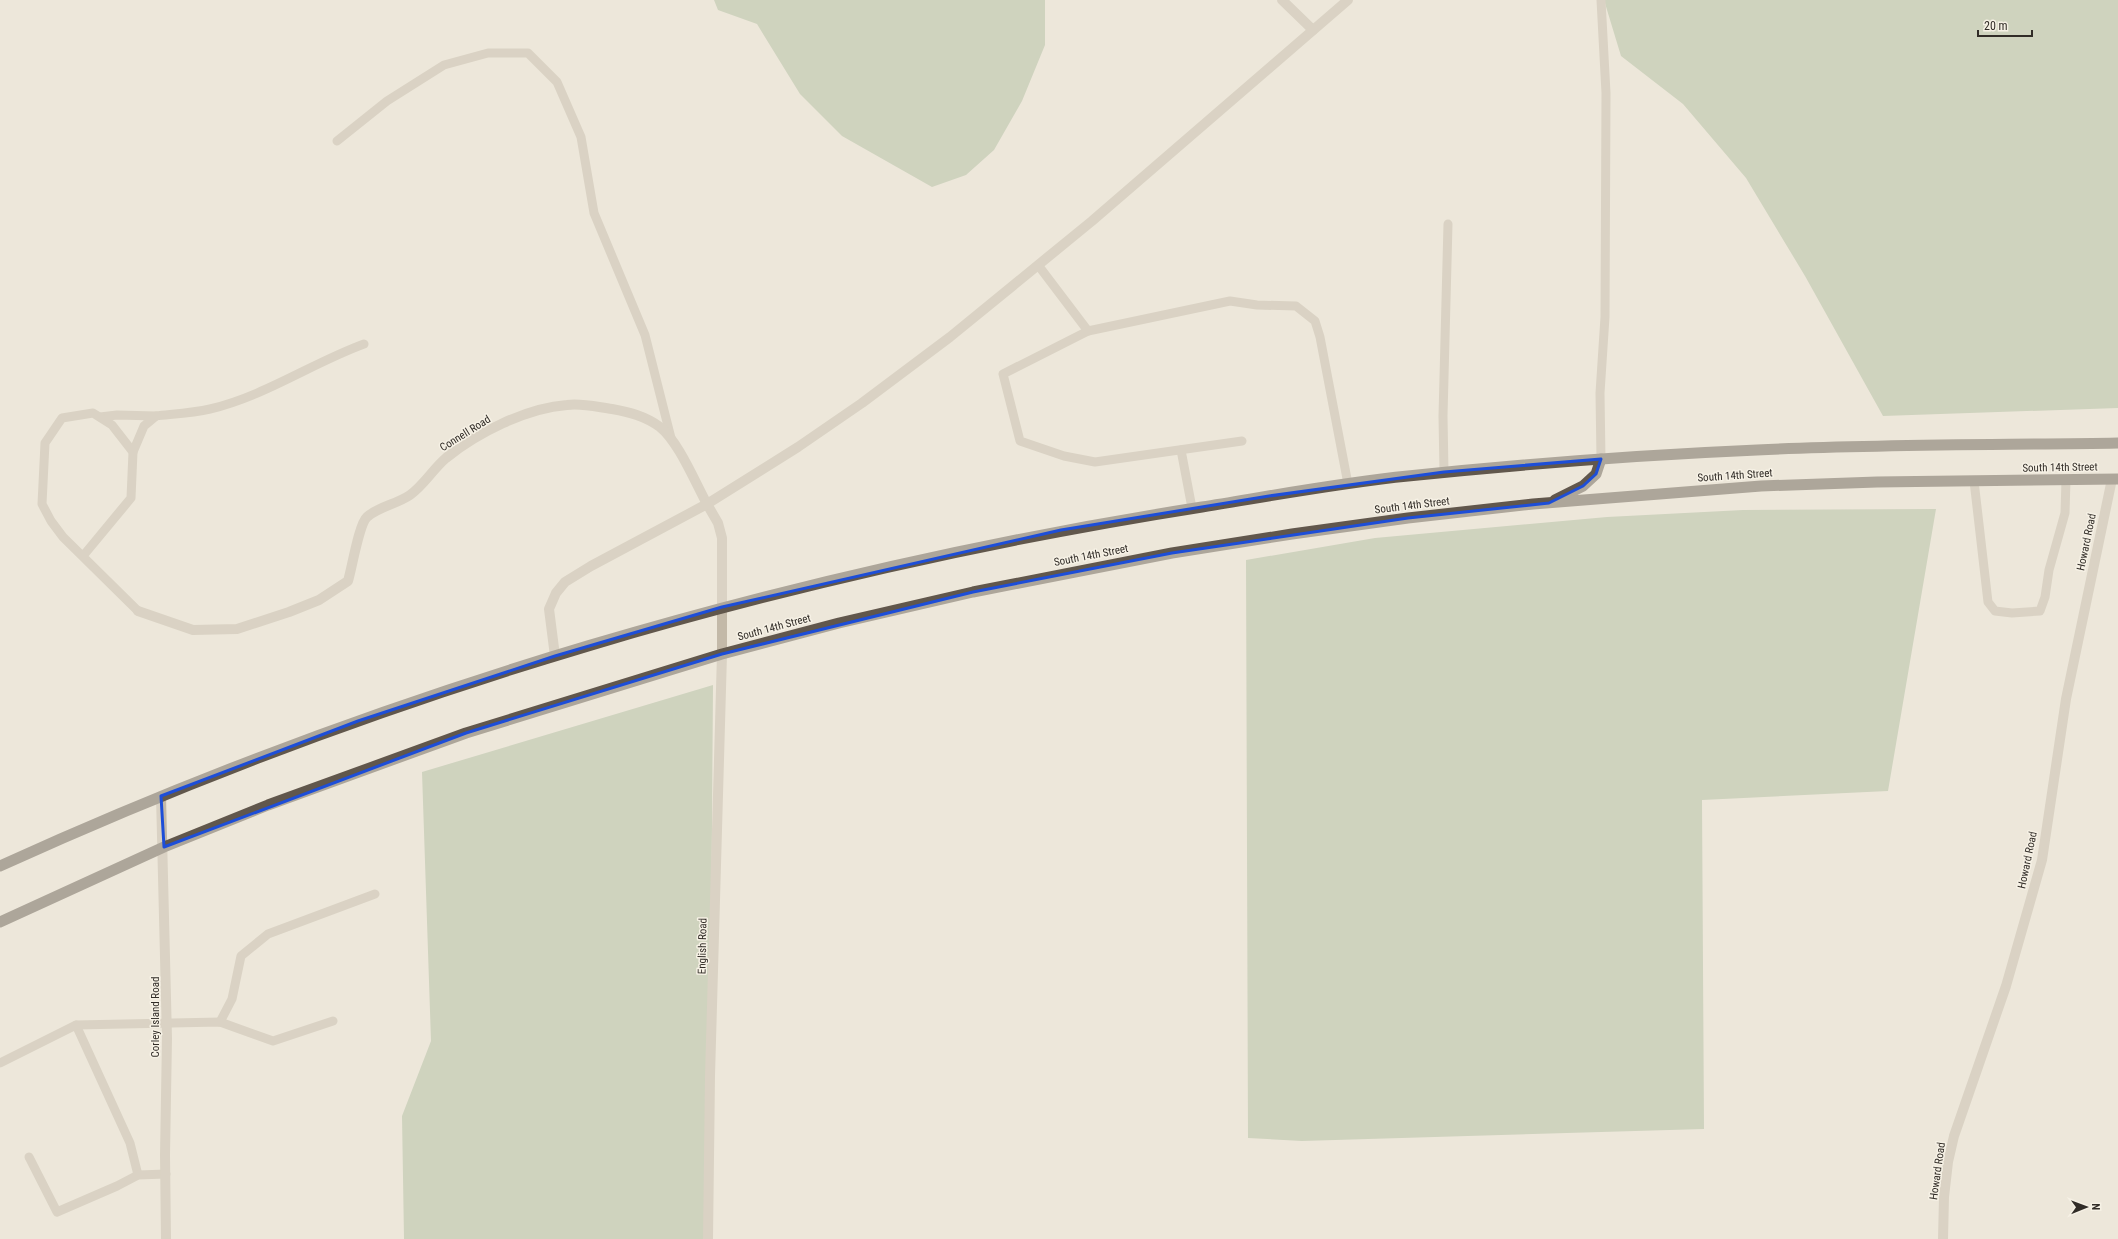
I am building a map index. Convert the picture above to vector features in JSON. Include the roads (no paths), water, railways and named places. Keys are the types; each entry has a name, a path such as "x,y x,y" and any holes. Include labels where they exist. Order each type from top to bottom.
{"highway":[{"name":"South 14th Street","path":"0,866 161,796 358,721 554,656 722,608 960,551 1061,530 1348,484 1444,472 1601,459 1761,449 2118,443"},
{"path":"1549,503 1583,486 1596,474 1601,459"},
{"name":"South 14th Street","path":"0,922 164,847 276,802 466,733 722,654 839,623 973,592 1172,552 1408,518 1549,503 1761,486 2116,478"}],"street":[{"path":"1282,0 1313,30"},
{"path":"554,656 549,609 556,593 565,582 591,566 707,504 798,447 862,403 950,337 1348,0"},
{"name":"Connell Road","path":"138,611 193,630 237,629 289,612 319,600 348,581 360,528 367,517 410,495 444,459 462,446 506,422 542,409 567,405 586,405 628,412 645,418 660,427 671,438 718,522 722,538 722,654"},
{"name":"Howard Road","path":"1943,1239 1944,1197 1948,1162 1954,1136 2006,986 2042,860 2066,699 2116,478"},
{"name":"English Road","path":"708,1239 710,1076 722,654"},
{"name":"Corley Island Road","path":"161,796 164,847 167,1022 166,1239"}],"lane":[{"path":"1601,459 1600,393 1605,317 1606,93 1602,0"},
{"path":"337,141 387,101 444,65 488,53 528,53 557,82 581,137 594,213 645,335 671,438"},
{"path":"1444,472 1443,416 1448,224"},
{"path":"1038,264 1088,330"},
{"path":"1242,441 1095,462 1064,456 1020,441 1003,374 1088,330 1230,301 1257,305 1296,306 1315,321 1320,337 1348,484"},
{"path":"100,417 117,415 156,416 210,409 249,396 341,352 364,344"},
{"path":"133,452 112,425 94,413 62,418 45,443 42,504 51,521 63,537 138,611"},
{"path":"83,556 131,498 133,452 144,426 156,416"},
{"path":"1181,450 1192,508"},
{"path":"1974,481 1988,602 1995,611 2012,613 2040,611 2046,597 2049,570 2065,514 2066,480"},
{"path":"220,1022 232,999 241,956 268,934 375,894"},
{"path":"0,1063 76,1025 220,1022 273,1041 333,1021"},
{"path":"76,1025 130,1143 138,1175"},
{"path":"29,1156 57,1212 111,1189 138,1175 166,1174"}]}
